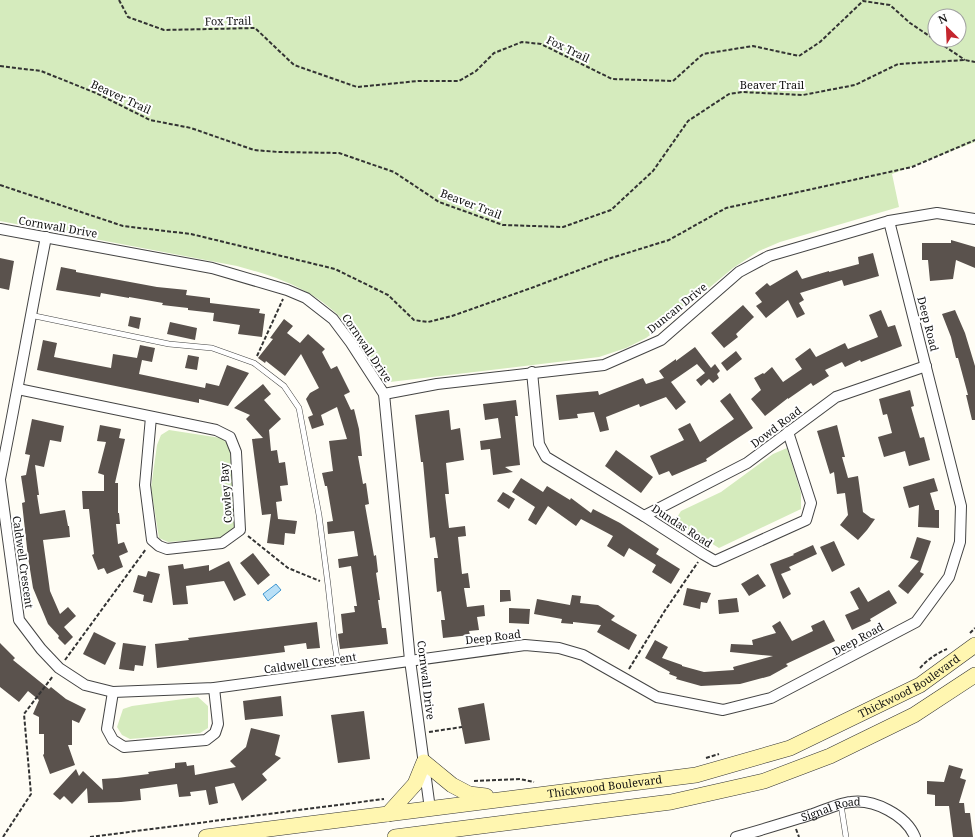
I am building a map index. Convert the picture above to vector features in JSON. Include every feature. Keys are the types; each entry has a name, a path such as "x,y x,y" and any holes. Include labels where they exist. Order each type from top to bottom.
{"main road":[{"name":"Thickwood Boulevard","path":"206,837 696,775 790,748 920,685 970,641"},
{"path":"395,837 433,834 671,802 764,781 830,756 914,715 975,675"},
{"path":"388,814 415,784 424,762 452,785 469,794 507,799"},
{"path":"430,809 433,834"},
{"path":"473,837 485,826"}],"street":[{"name":"Duncan Drive","path":"384,394 437,384 604,365 661,340 739,272 769,256 889,221 937,213 975,219"},
{"name":"Deep Road","path":"410,660 525,645 559,648 583,654 657,697 723,710 771,698 916,622 949,577 960,542 961,506 889,221"},
{"name":"Cornwall Drive","path":"0,229 212,268 287,290 306,298 332,318 351,343 384,394 410,660 430,809"},
{"name":"Caldwell Crescent","path":"46,237 30,315 18,389 0,480 19,620 41,649 59,668 86,685 113,692 214,688 410,660"},
{"name":"Dowd Road","path":"644,516 747,463 836,397 926,366"},
{"name":"Dundas Road","path":"532,372 539,444 546,457 715,561 806,520 811,503 788,432"},
{"name":"Cowley Bay","path":"18,389 151,416 216,430 230,437 236,452 240,530 222,544 167,549 159,546 152,540 145,485 151,416"},
{"path":"113,692 107,729 113,740 124,747 206,740 215,734 218,724 214,688"},
{"name":"Signal Road","path":"736,837 761,834 851,802 872,803 886,809 900,818 915,837"}],"lane":[{"path":"30,315 169,344 212,348 254,363 284,386 299,408 319,515 339,671"},
{"path":"841,805 846,837"}],"path":[{"name":"Fox Trail","path":"120,0 128,17 164,30 255,28 294,65 357,87 418,81 459,82 476,71 494,53 522,42 541,44 612,79 673,81 703,54 753,46 799,56 820,42 863,1 890,5 910,23 965,60"},
{"name":"Beaver Trail","path":"0,66 41,71 96,94 150,120 191,128 254,150 339,153 394,172 439,202 503,225 563,227 611,210 653,171 688,121 729,94 742,92 803,95 855,85 898,64 965,60 975,62"},
{"path":"0,185 123,226 191,234 336,269 388,295 414,320 428,322 452,316 611,258 669,240 726,208 912,167 975,140"},
{"path":"254,363 287,290"},
{"path":"240,530 288,568 328,585"},
{"path":"623,678 664,612 703,554"},
{"path":"970,641 975,628"},
{"path":"916,671 940,652 952,647"},
{"path":"420,733 462,727"},
{"path":"702,760 722,754"},
{"path":"470,781 520,779 537,782"},
{"path":"90,837 386,798"}],"green space":[{"path":"0,0 975,0 975,142 892,174 899,207 780,242 759,251 733,268 667,323 646,338 626,348 599,357 390,382 380,379 363,346 344,321 332,309 303,290 288,283 237,266 0,221"},
{"path":"169,430 221,438 230,445 235,527 224,538 168,542 159,538 151,488 157,445 161,435"},
{"path":"787,448 801,493 801,509 719,548 683,526 676,519 681,511 721,492 773,454"},
{"path":"198,697 208,706 208,728 200,733 130,739 122,735 117,727 123,709 132,706"}],"water":[{"path":"276,584 281,590 268,601 263,594"}],"building":[{"path":"951,240 975,247 975,268 956,260 953,279 930,281 928,260 922,260 922,243 951,243"},
{"path":"873,253 879,276 844,286 842,280 800,293 804,300 799,303 805,314 797,318 788,300 766,318 756,306 762,302 755,293 767,283 770,286 797,270 802,279 859,264 858,257"},
{"path":"0,258 14,261 9,290 0,288"},
{"path":"61,267 76,270 76,272 157,287 187,290 186,295 210,298 210,303 260,309 259,313 265,314 262,337 238,334 240,325 213,321 214,313 188,310 188,308 162,305 163,303 129,297 101,293 100,297 56,290"},
{"path":"743,305 754,317 736,334 738,337 724,348 711,333"},
{"path":"881,310 888,327 895,325 902,346 861,362 860,360 845,367 842,362 825,370 829,376 813,386 811,383 788,398 765,416 751,399 761,390 754,378 763,373 764,374 772,367 783,382 802,369 795,359 810,348 816,357 845,343 848,349 878,337 869,315"},
{"path":"955,310 965,333 975,366 975,420 972,420 966,395 968,395 958,358 956,358 951,337 942,314"},
{"path":"130,316 141,318 139,329 128,326"},
{"path":"284,319 293,326 287,333 300,343 308,334 325,349 322,352 331,369 337,366 350,392 344,395 351,410 354,409 359,429 362,456 358,456 363,484 366,483 369,504 365,505 374,556 376,555 378,572 376,573 380,600 378,600 382,628 386,628 388,644 340,649 338,634 343,633 341,614 355,612 354,606 357,606 351,566 339,568 338,559 358,556 354,531 328,534 327,522 333,521 327,486 325,486 322,473 333,471 329,441 347,439 337,407 321,415 324,425 312,429 308,417 313,415 306,399 310,393 319,388 301,354 285,376 266,361 265,363 258,358 273,339 270,338"},
{"path":"170,322 197,328 195,340 167,334"},
{"path":"43,340 57,343 54,357 111,368 113,354 137,358 140,345 155,348 152,362 142,360 139,374 205,388 206,383 219,386 227,365 249,373 228,406 199,399 199,403 37,370"},
{"path":"695,347 711,368 715,364 720,371 717,374 719,378 713,383 709,379 701,386 696,380 705,373 697,364 671,382 686,402 676,410 666,397 640,407 639,404 606,417 609,430 600,432 594,412 577,414 578,418 559,420 556,395 598,391 599,395 643,378 646,384 664,378 659,371"},
{"path":"736,351 742,359 727,371 721,363"},
{"path":"188,355 199,357 197,370 185,368"},
{"path":"263,384 271,394 264,400 281,419 269,430 271,451 277,450 279,463 285,462 288,485 280,486 282,501 276,502 278,519 297,521 295,534 285,533 284,545 267,543 271,514 262,515 252,439 263,438 246,419 250,415 234,408"},
{"path":"910,390 914,406 911,407 920,438 924,437 930,460 909,466 905,451 884,457 878,437 892,433 887,414 883,415 879,399"},
{"path":"730,393 753,428 706,459 707,461 672,476 669,471 659,475 650,456 684,440 678,429 690,423 700,442 734,419 720,401"},
{"path":"516,400 518,416 515,416 520,465 505,467 513,472 493,475 490,449 481,450 480,441 501,438 498,418 485,420 483,404"},
{"path":"449,410 451,430 460,428 464,460 446,463 449,494 445,494 449,528 465,526 466,536 458,537 462,574 468,573 470,588 464,588 467,607 484,605 485,616 477,617 479,630 469,631 470,635 443,638 441,620 445,620 441,591 437,592 434,558 438,558 435,537 430,538 423,462 421,462 415,415"},
{"path":"32,419 64,426 61,442 50,440 44,467 35,465 40,514 65,510 69,526 70,537 43,540 50,591 60,614 68,607 76,616 64,627 73,637 65,645 48,624 33,588 28,557 22,503 25,502 21,476 26,475 30,455 25,454"},
{"path":"100,425 121,429 119,438 125,439 115,483 118,483 118,513 120,524 116,524 118,544 124,542 128,552 119,556 123,567 107,574 104,568 98,570 92,555 94,554 89,509 83,509 82,491 104,491 104,475 98,473 106,442 97,441"},
{"path":"837,425 845,457 842,457 848,478 858,476 863,512 875,519 858,540 840,525 848,515 845,493 837,494 834,472 830,474 817,431"},
{"path":"616,450 653,477 641,493 605,466"},
{"path":"521,478 543,492 547,486 570,500 571,498 591,513 593,509 620,523 659,549 656,554 680,569 671,584 652,572 656,565 629,548 624,557 607,546 613,536 581,519 576,526 548,506 536,525 528,520 535,507 512,492"},
{"path":"934,478 938,491 930,493 935,510 939,510 939,528 918,527 919,505 909,508 903,487"},
{"path":"503,492 515,499 509,509 497,501"},
{"path":"917,537 931,541 920,572 924,574 908,594 898,586 919,561 910,558"},
{"path":"834,541 845,565 832,572 820,547"},
{"path":"813,545 817,554 789,567 791,570 781,574 791,594 783,599 770,564 794,555 793,554"},
{"path":"253,553 270,575 258,585 240,563"},
{"path":"229,561 246,595 234,601 224,581 186,586 188,604 173,605 168,566 183,564 184,569 209,565 209,571"},
{"path":"148,571 160,574 152,603 143,601 144,595 133,592 138,575 146,577"},
{"path":"758,574 766,586 749,596 741,584"},
{"path":"859,587 868,602 889,590 897,603 870,619 871,621 852,630 845,615 859,609 850,592"},
{"path":"687,588 711,593 707,603 701,602 700,609 683,605"},
{"path":"500,590 510,590 511,601 500,602"},
{"path":"572,595 581,596 580,603 598,605 615,616 611,620 637,635 629,650 597,632 601,625 573,622 573,624 561,623 562,619 534,614 537,599 570,605"},
{"path":"737,598 739,612 719,614 718,600"},
{"path":"509,608 530,609 529,624 509,623"},
{"path":"824,620 835,641 786,664 788,666 770,676 740,684 701,686 676,679 677,677 669,674 670,672 645,658 655,640 668,647 662,658 682,666 704,672 734,670 733,667 773,656 730,652 731,644 753,645 752,640 776,633 772,626 780,621 792,641 813,631 811,626"},
{"path":"317,622 320,648 307,649 306,643 284,646 285,652 157,668 155,644 189,640 188,638"},
{"path":"94,632 116,643 105,665 83,654"},
{"path":"0,643 15,658 13,660 49,689 51,687 66,699 86,709 79,723 72,720 72,745 68,745 75,765 50,774 43,755 44,734 39,734 39,717 33,714 39,700 28,691 19,702 0,687"},
{"path":"123,643 146,646 143,666 135,665 134,671 119,669"},
{"path":"281,696 283,716 245,720 243,701"},
{"path":"484,703 490,740 465,744 458,708"},
{"path":"364,711 370,759 338,763 331,715"},
{"path":"251,728 280,735 275,755 281,758 262,774 267,780 242,801 234,783 215,787 218,803 209,805 206,790 190,792 191,796 179,797 177,784 140,789 141,800 121,802 88,803 87,788 72,804 64,796 60,800 53,794 76,769 79,776 83,771 103,790 102,779 149,774 148,772 175,768 175,763 186,762 187,766 194,765 195,775 236,767 230,761 246,747"},
{"path":"949,765 963,769 960,778 966,780 959,803 964,803 965,813 970,813 973,837 953,837 949,806 935,806 935,795 927,794 927,781 944,782"}]}
